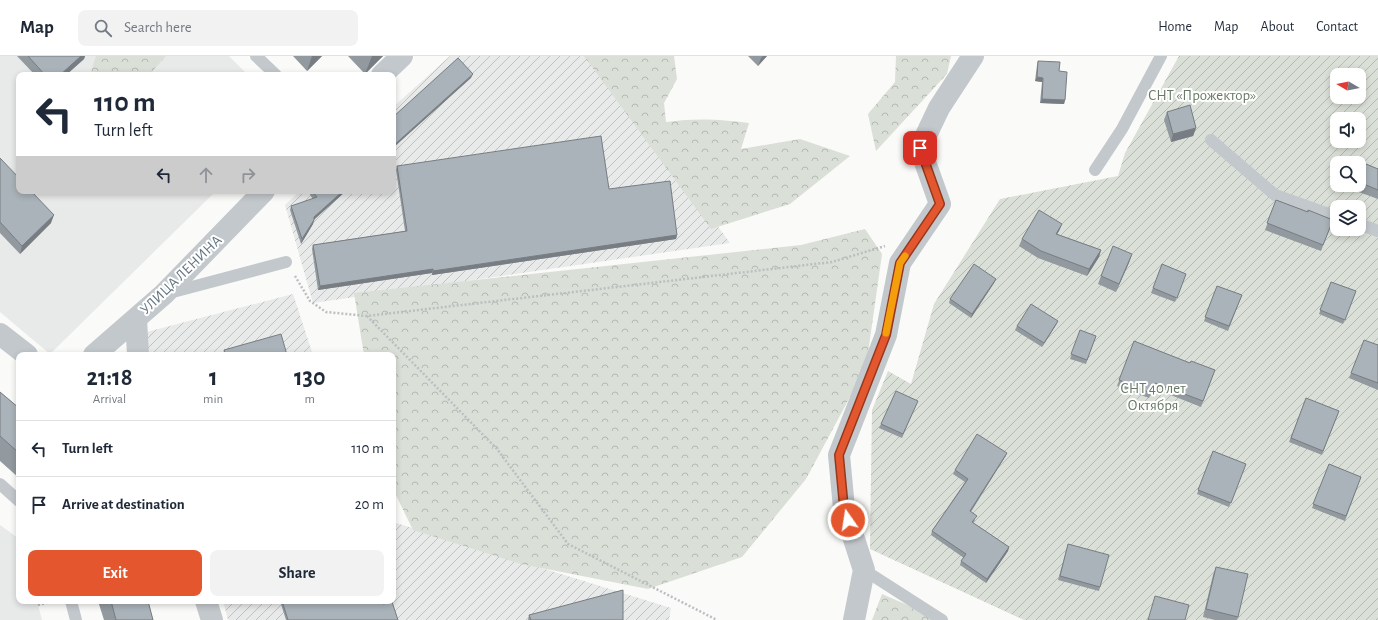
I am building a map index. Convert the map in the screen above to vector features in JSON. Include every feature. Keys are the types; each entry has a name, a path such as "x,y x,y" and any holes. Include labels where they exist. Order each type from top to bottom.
{"street":[{"path":"385,72 402,56"},
{"path":"854,620 864,570 844,508 839,455 886,335 900,263 940,204 920,148 939,108 973,56"},
{"name":"УЛИЦА ЛЕНИНА","path":"98,352 164,294 261,194"},
{"path":"136,319 138,352"},
{"path":"0,334 23,352"},
{"path":"207,604 212,620"}],"lane":[{"path":"256,56 273,72"},
{"path":"1095,170 1122,129 1160,56"},
{"path":"1211,140 1275,195 1330,215"},
{"path":"1366,227 1378,231"},
{"path":"164,294 286,262"},
{"path":"0,484 16,498"},
{"path":"864,570 942,620"},
{"path":"72,604 76,620"}],"path":[{"path":"286,262 310,301 326,312 367,316 832,262 888,245"},
{"path":"367,316 497,449 568,544 717,620"},
{"path":"38,605 42,604"}],"shaded area":[{"path":"0,56 229,56 245,72 16,72 16,194 213,194 52,352 48,352 0,312"},
{"path":"450,56 593,56 730,243 313,303 285,205 297,194 396,194 396,104"},
{"path":"293,294 312,352 148,352 143,333"},
{"path":"396,523 671,608 669,620 228,620 224,604 396,604"},
{"path":"0,525 16,537 16,604 38,604 42,620 0,620"}],"green space":[{"path":"96,56 166,56 152,72 91,72"},
{"path":"584,56 674,56 677,79 664,103 666,122 708,120 749,123 741,149 800,139 850,156 790,204 711,229"},
{"path":"896,56 951,56 947,74 876,151 868,114 895,82"},
{"name":"СНТ 40 лет Октября","path":"1179,56 1378,56 1378,620 1024,620 870,549 872,410 888,371 911,384 934,304 1000,199 1118,176 1125,153"},
{"path":"865,229 882,254 866,367 806,479 742,557 648,589 521,564 413,530 396,495 396,352 364,352 354,293 801,245"},
{"path":"882,594 942,620 872,620"}],"building":[{"path":"28,56 81,56 63,72 42,72"},
{"path":"458,58 473,74 396,143 396,114"},
{"path":"1038,61 1060,62 1059,71 1067,72 1065,100 1042,99 1043,78 1037,77"},
{"path":"1190,105 1196,128 1173,134 1167,112"},
{"path":"601,136 609,189 670,181 677,235 320,286 313,245 407,231 397,166"},
{"path":"0,158 16,175 16,194 34,194 54,215 22,246 0,222"},
{"path":"1366,164 1378,169 1378,190 1366,185"},
{"path":"314,194 340,194 314,217 314,220 302,239 291,206 317,197"},
{"path":"1276,200 1330,219 1330,228 1323,245 1267,223"},
{"path":"1039,210 1062,224 1056,234 1101,250 1089,269 1041,251 1022,239"},
{"path":"1113,246 1132,254 1119,284 1101,276"},
{"path":"974,264 996,279 972,314 950,299"},
{"path":"1162,264 1186,274 1177,298 1153,288"},
{"path":"1331,282 1356,291 1345,320 1320,310"},
{"path":"1217,286 1242,295 1229,326 1205,317"},
{"path":"1031,304 1058,321 1044,343 1017,326"},
{"path":"1080,330 1096,336 1087,360 1071,354"},
{"path":"281,334 286,352 225,352 224,350"},
{"path":"1364,340 1378,345 1378,383 1351,373"},
{"path":"1134,341 1190,363 1191,361 1215,370 1203,401 1155,383 1151,393 1119,380"},
{"path":"896,391 918,401 903,434 881,424"},
{"path":"0,392 16,405 16,450 0,436"},
{"path":"1306,398 1339,411 1323,451 1291,438"},
{"path":"977,434 1007,453 970,511 977,516 972,522 1009,547 987,579 961,561 966,554 932,531 968,479 955,470"},
{"path":"1213,451 1246,464 1231,503 1198,490"},
{"path":"1329,464 1361,477 1346,516 1313,504"},
{"path":"1068,544 1109,555 1100,587 1060,576"},
{"path":"1216,567 1248,574 1238,617 1206,609"},
{"path":"623,590 623,620 531,620 529,615"},
{"path":"1155,596 1189,605 1185,620 1148,620"},
{"path":"112,604 149,604 153,620 116,620"},
{"path":"283,604 393,604 398,620 288,620"}],"slow traffic":[{"path":"886,333 900,263 905,256"}],"route":[{"path":"848,520 844,508 839,455 886,335 900,263 940,204 920,148"}],"park label":[{"name":"СНТ «Прожектор»","path":"1202,95"}]}
